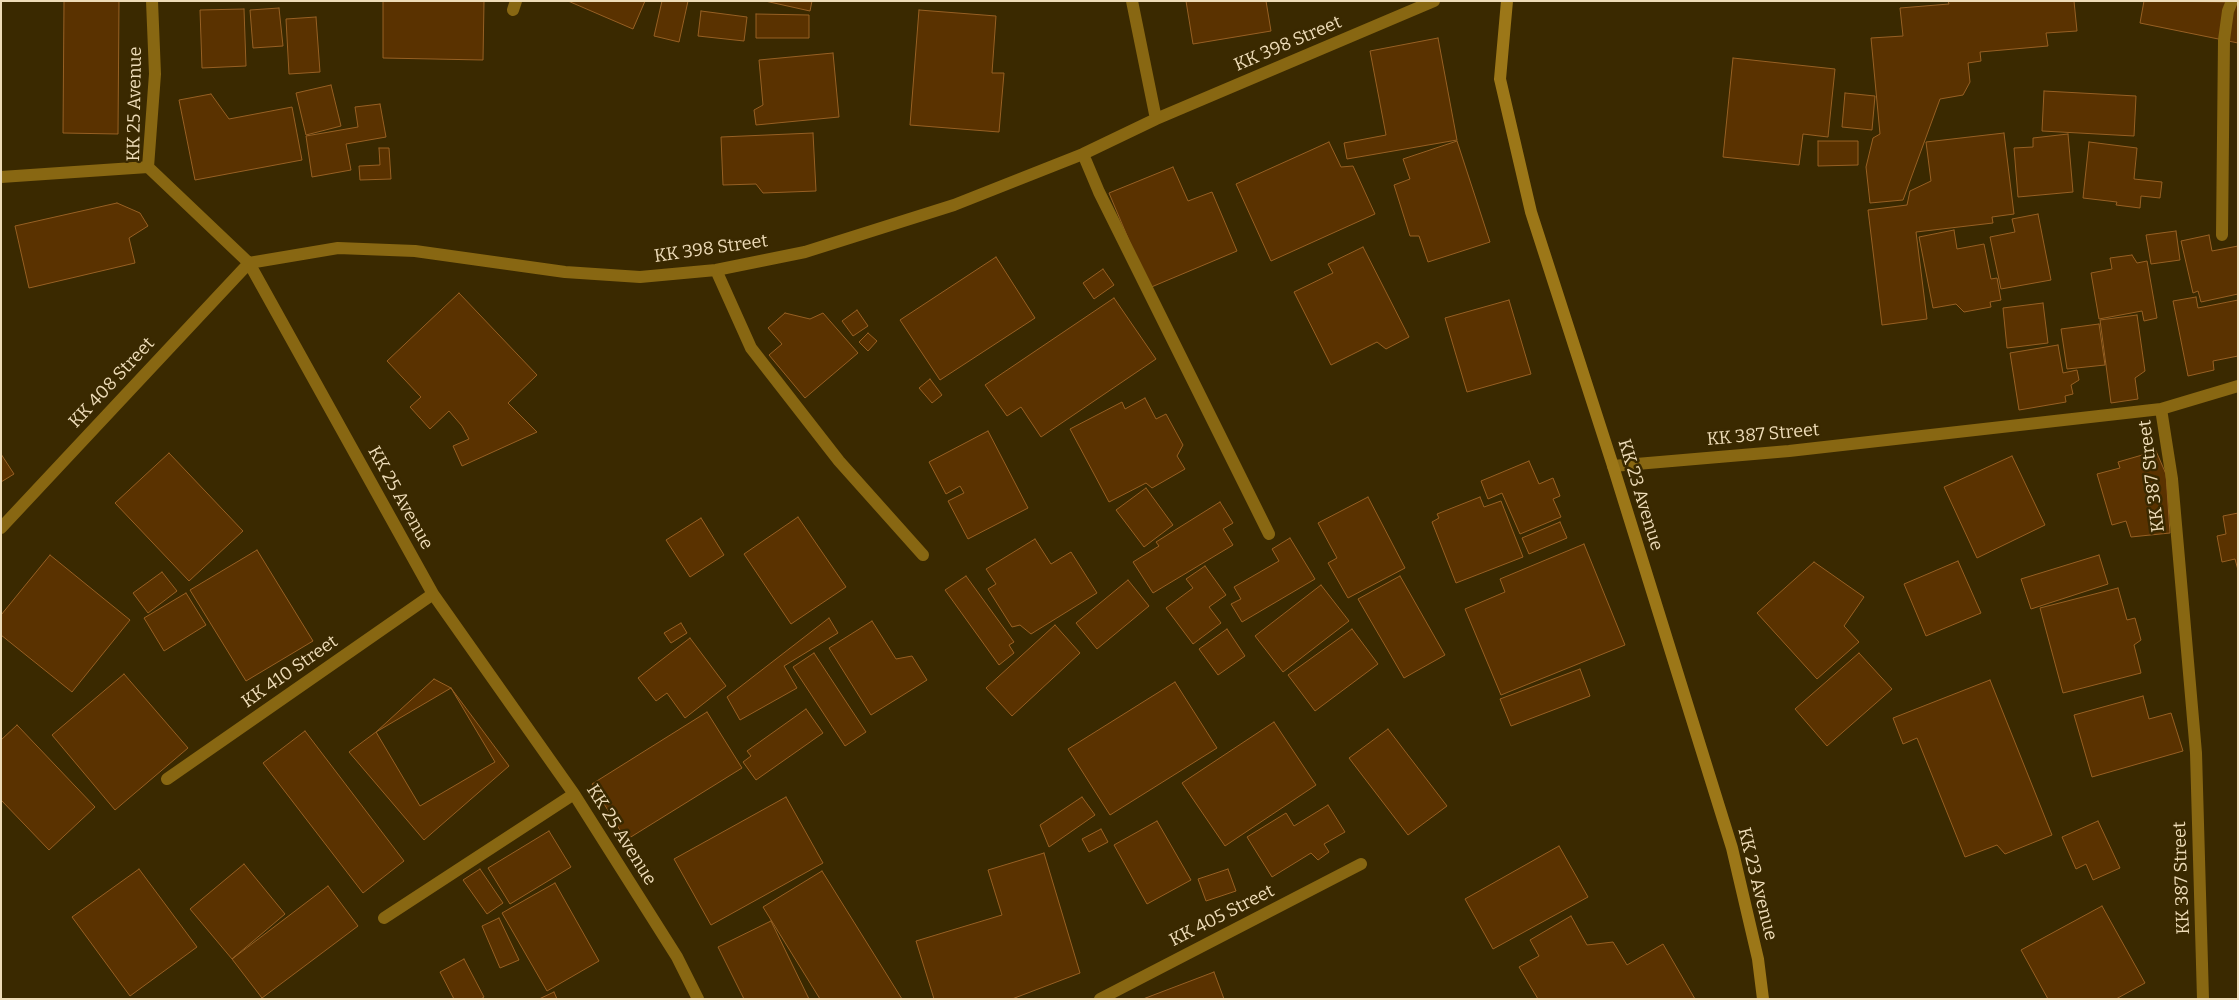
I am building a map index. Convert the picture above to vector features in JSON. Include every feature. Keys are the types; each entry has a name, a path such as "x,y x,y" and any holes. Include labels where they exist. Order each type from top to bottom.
{"main road":[{"name":"KK 23 Avenue","path":"1507,1 1500,79 1531,212 1613,466 1732,848 1758,959 1763,999"}],"street":[{"name":"KK 25 Avenue","path":"152,1 154,74 148,167 249,263 433,594 574,794 677,957 698,999"},
{"path":"1132,1 1156,119"},
{"name":"KK 398 Street","path":"249,263 338,248 415,251 565,272 631,276 716,270 806,252 935,211 1083,154 1156,119 1434,1"},
{"path":"2222,235 2224,40 2228,11 2232,1"},
{"path":"1083,154 1099,192 1269,534"},
{"path":"1,177 148,167"},
{"name":"KK 408 Street","path":"1,528 249,263"},
{"path":"716,270 751,348 839,461 923,555"},
{"path":"2161,408 2238,386"},
{"name":"KK 387 Street","path":"1613,466 1789,451 2161,408 2172,480 2196,753 2203,999"},
{"name":"KK 410 Street","path":"167,778 433,594"},
{"path":"384,918 574,794"},
{"name":"KK 405 Street","path":"1100,999 1361,864"}],"building":[{"path":"64,1 119,1 118,134 63,133"},
{"path":"383,1 484,1 483,60 383,58"},
{"path":"568,1 645,1 633,29"},
{"path":"662,1 688,1 679,42 654,36"},
{"path":"765,1 812,1 810,11"},
{"path":"1186,1 1266,1 1271,31 1193,44"},
{"path":"1948,1 2074,1 2077,31 2046,33 2048,46 1980,52 1981,61 1968,63 1970,82 1963,95 1940,99 1903,200 1870,203 1866,167 1873,138 1880,134 1871,38 1903,36 1900,8 1949,4"},
{"path":"2144,1 2238,2 2238,43 2140,23"},
{"path":"279,8 283,46 253,48 250,10"},
{"path":"244,9 246,66 202,68 200,10"},
{"path":"919,10 996,16 992,73 1004,73 999,132 910,125"},
{"path":"701,11 747,17 744,41 698,36"},
{"path":"756,14 809,15 809,38 756,38"},
{"path":"316,17 320,72 289,74 286,19"},
{"path":"1438,38 1457,140 1347,159 1344,143 1386,135 1370,51"},
{"path":"833,53 839,117 756,125 754,110 763,105 759,60"},
{"path":"1733,58 1835,69 1828,137 1803,134 1799,165 1723,157"},
{"path":"331,85 341,126 306,135 296,93"},
{"path":"2044,91 2136,96 2134,136 2042,131"},
{"path":"1845,93 1875,96 1872,130 1842,127"},
{"path":"211,94 229,119 292,107 302,160 195,180 179,100"},
{"path":"380,104 386,137 346,144 351,170 312,177 306,136 358,127 355,107"},
{"path":"813,133 816,191 763,193 756,184 723,185 721,137"},
{"path":"2004,133 2014,214 1992,217 1993,223 1916,232 1927,319 1882,325 1868,210 1907,205 1910,191 1931,181 1926,142"},
{"path":"2068,134 2073,192 2018,197 2014,148 2033,147 2033,138"},
{"path":"1457,141 1490,242 1428,262 1419,236 1410,236 1394,185 1410,179 1403,159"},
{"path":"1818,141 1858,141 1858,165 1818,166"},
{"path":"1329,142 1341,167 1353,166 1375,214 1271,261 1236,184"},
{"path":"2089,142 2137,148 2134,179 2162,182 2160,198 2141,196 2140,208 2116,205 2117,202 2083,198"},
{"path":"379,148 389,148 391,179 360,180 359,166 380,165"},
{"path":"1173,167 1188,201 1212,192 1237,251 1149,288 1109,193"},
{"path":"117,203 140,213 148,226 129,238 135,263 29,288 15,226"},
{"path":"2038,214 2051,280 2001,289 1990,237 2015,232 2012,219"},
{"path":"1954,230 1957,249 1984,244 1991,279 1997,278 2001,300 1990,302 1991,307 1964,312 1956,304 1933,308 1919,237"},
{"path":"2176,231 2180,260 2151,264 2146,235"},
{"path":"2209,235 2212,251 2238,246 2238,294 2201,302 2198,291 2193,293 2181,241"},
{"path":"1363,247 1409,337 1386,349 1377,342 1331,365 1294,292 1333,273 1328,264"},
{"path":"2132,255 2137,263 2147,261 2157,318 2144,321 2142,311 2099,319 2091,273 2112,269 2110,258"},
{"path":"996,257 1035,318 940,380 900,320"},
{"path":"1103,269 1114,285 1094,299 1083,283"},
{"path":"459,293 537,375 508,403 537,432 462,466 453,446 469,439 462,426 449,411 430,429 410,407 421,397 387,361"},
{"path":"2196,297 2198,308 2238,300 2238,356 2213,361 2214,370 2188,376 2173,301"},
{"path":"1114,298 1156,359 1041,437 1021,407 1007,416 985,385"},
{"path":"1509,300 1531,374 1467,392 1445,318"},
{"path":"2043,303 2048,343 2007,348 2003,308"},
{"path":"857,310 868,326 853,336 842,321"},
{"path":"785,313 810,319 823,313 858,353 805,398 769,355 782,344 768,328"},
{"path":"2137,315 2145,371 2135,378 2138,399 2111,403 2100,320"},
{"path":"2099,324 2105,365 2067,369 2061,329"},
{"path":"868,333 877,341 868,351 859,342"},
{"path":"2058,345 2063,373 2077,370 2079,380 2071,385 2073,394 2065,396 2066,402 2019,410 2010,353"},
{"path":"930,379 942,395 932,403 919,388"},
{"path":"1145,398 1156,419 1166,414 1183,445 1177,456 1185,469 1152,488 1146,483 1109,502 1070,429 1122,402 1125,409"},
{"path":"988,431 1028,508 968,539 948,501 964,493 960,486 946,494 929,462"},
{"path":"2156,451 2166,474 2170,533 2131,537 2126,521 2112,525 2097,474 2120,468 2118,462"},
{"path":"169,453 243,531 189,581 115,503"},
{"path":"1,454 14,474 1,482"},
{"path":"2012,456 2045,525 1977,558 1944,487"},
{"path":"1529,461 1539,484 1553,478 1560,496 1553,499 1561,517 1520,534 1502,493 1488,499 1481,481"},
{"path":"1146,488 1173,525 1144,547 1116,510"},
{"path":"1368,497 1405,568 1348,598 1328,563 1337,558 1318,523"},
{"path":"1480,497 1484,507 1501,501 1523,557 1456,583 1432,522 1439,518 1437,514"},
{"path":"1220,502 1233,523 1223,529 1233,545 1153,593 1133,562 1159,546 1156,542"},
{"path":"2238,513 2238,570 2235,559 2222,562 2217,536 2226,534 2223,516"},
{"path":"798,517 846,587 791,624 744,554"},
{"path":"701,518 724,555 690,577 666,540"},
{"path":"1560,522 1567,538 1529,554 1522,538"},
{"path":"1290,538 1315,579 1242,622 1231,604 1241,599 1234,587 1279,561 1272,549"},
{"path":"1035,539 1051,564 1071,552 1097,593 1031,634 1020,625 1012,627 988,589 996,584 986,569"},
{"path":"1584,544 1625,645 1501,695 1465,609 1505,592 1500,579"},
{"path":"257,550 313,641 246,681 190,590"},
{"path":"50,555 130,620 72,692 1,635 1,615"},
{"path":"2099,555 2108,584 2031,609 2021,579"},
{"path":"1958,561 1981,613 1926,636 1904,584"},
{"path":"1814,562 1864,597 1844,626 1859,642 1817,679 1757,613"},
{"path":"1205,566 1226,595 1209,607 1221,623 1193,644 1166,608 1193,588 1186,579"},
{"path":"162,572 177,591 148,613 133,593"},
{"path":"966,576 1014,642 1009,645 1014,653 999,665 945,590"},
{"path":"1400,576 1445,655 1404,678 1358,599"},
{"path":"1128,580 1149,606 1097,649 1076,623"},
{"path":"1321,585 1349,621 1283,672 1255,636"},
{"path":"2118,588 2127,620 2135,618 2141,640 2134,645 2141,673 2063,693 2040,608"},
{"path":"186,593 206,625 164,651 144,618"},
{"path":"829,618 838,633 784,666 797,688 740,720 727,697"},
{"path":"872,621 896,659 912,656 927,680 871,715 829,648"},
{"path":"681,623 687,633 671,643 664,633"},
{"path":"1055,625 1080,653 1012,716 986,688"},
{"path":"1227,629 1245,656 1218,675 1199,649"},
{"path":"1352,629 1378,664 1315,711 1288,675"},
{"path":"690,638 726,686 685,718 667,693 656,701 638,678"},
{"path":"814,653 866,732 845,746 793,667"},
{"path":"1859,653 1892,689 1827,746 1795,709"},
{"path":"1580,669 1590,696 1511,726 1500,699"},
{"path":"124,674 188,748 115,810 52,735"},
{"path":"434,679 451,688 509,766 424,840 349,752 376,732"},
{"path":"1990,680 2052,835 2005,854 1997,845 1965,857 1917,738 1903,744 1893,718"},
{"path":"1175,682 1217,748 1110,815 1068,749"},
{"path":"451,688 495,762 420,806 376,732"},
{"path":"2143,696 2149,719 2171,713 2183,751 2092,777 2074,715"},
{"path":"806,709 823,733 756,780 743,762 751,756 747,751"},
{"path":"707,712 742,768 626,840 592,784"},
{"path":"1274,722 1316,785 1225,846 1182,783"},
{"path":"17,725 95,807 49,850 1,800 1,740"},
{"path":"1388,729 1447,806 1408,835 1349,758"},
{"path":"305,731 404,861 363,893 263,763"},
{"path":"786,797 823,863 711,925 674,859"},
{"path":"1082,797 1095,815 1049,847 1040,825"},
{"path":"1328,805 1345,832 1324,844 1329,852 1318,860 1311,853 1272,877 1247,837 1286,813 1294,826"},
{"path":"1157,821 1191,880 1147,904 1114,845"},
{"path":"2098,821 2120,868 2093,880 2086,864 2076,869 2062,837"},
{"path":"1101,829 1108,842 1089,852 1082,839"},
{"path":"549,831 571,867 510,904 488,868"},
{"path":"1559,846 1588,897 1493,949 1465,899"},
{"path":"1044,853 1080,973 1012,999 934,999 916,941 1002,915 988,870"},
{"path":"244,864 285,914 232,959 190,909"},
{"path":"139,869 197,947 130,996 72,917"},
{"path":"480,869 503,903 487,914 463,880"},
{"path":"1228,869 1236,891 1206,901 1198,879"},
{"path":"822,871 902,999 820,999 763,907"},
{"path":"555,883 599,961 547,991 502,913"},
{"path":"328,886 358,926 262,998 232,959"},
{"path":"2102,906 2145,983 2116,999 2048,999 2021,950"},
{"path":"1571,916 1587,945 1613,942 1627,965 1663,944 1695,999 1538,999 1519,967 1539,956 1530,940"},
{"path":"499,918 519,960 500,968 482,926"},
{"path":"771,921 809,999 744,999 718,947"},
{"path":"464,959 484,997 481,999 454,999 440,972"},
{"path":"1214,972 1224,999 1143,999"},
{"path":"554,992 557,999 539,999"}]}
